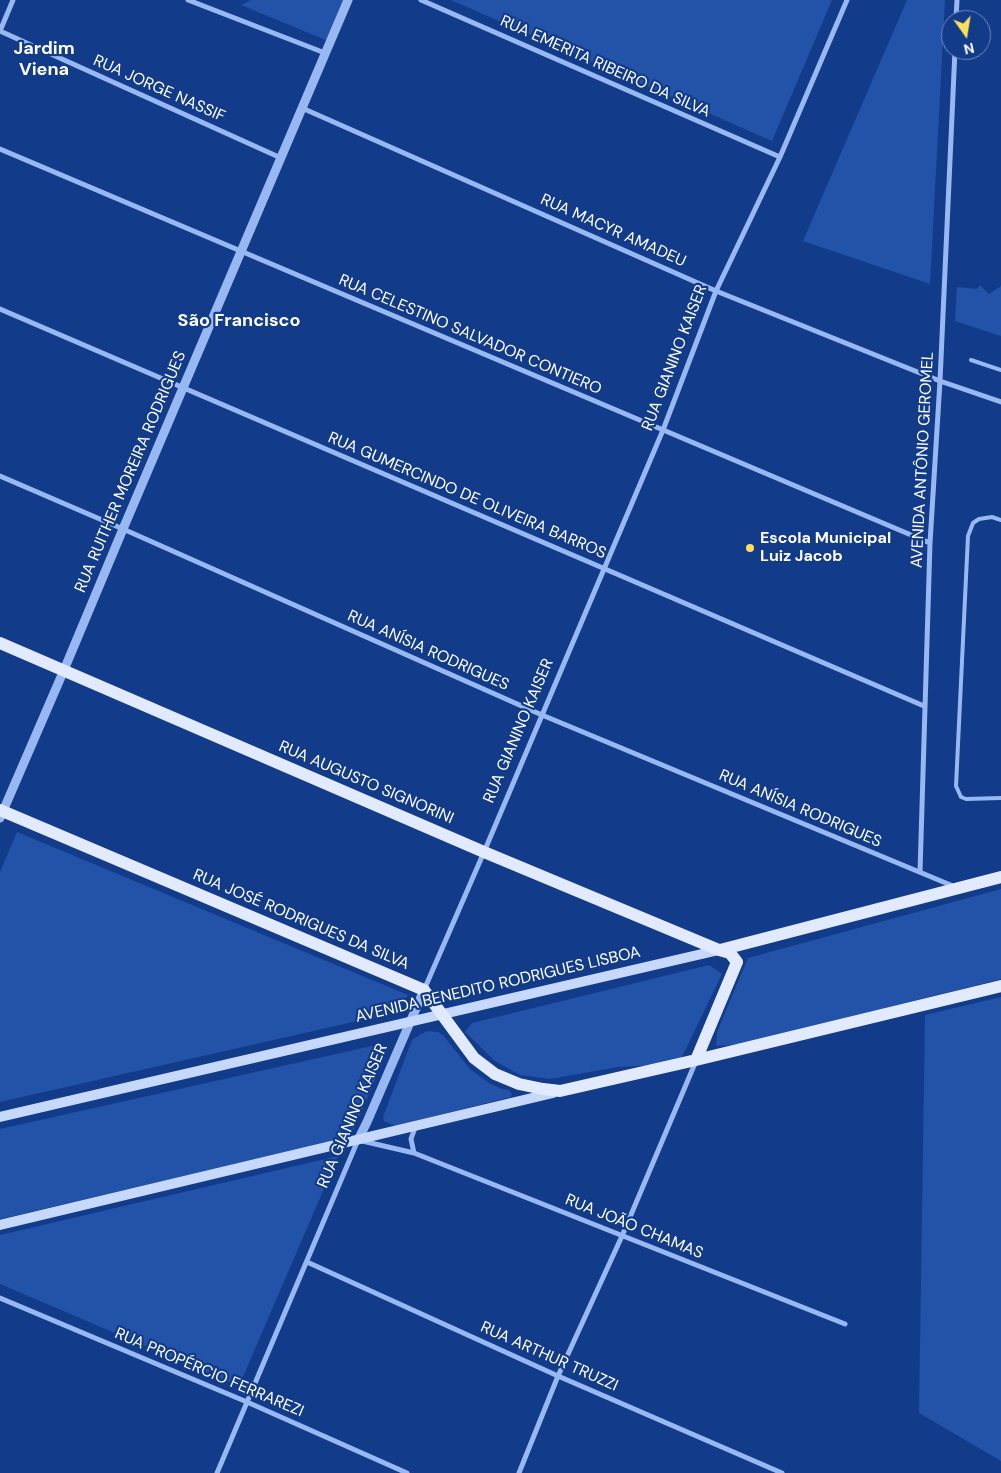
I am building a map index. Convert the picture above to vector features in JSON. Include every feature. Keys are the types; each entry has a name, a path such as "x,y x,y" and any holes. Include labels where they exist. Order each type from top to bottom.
{"main road":[{"name":"RUA AUGUSTO SIGNORINI","path":"0,643 484,852 730,953 737,962 696,1060"},
{"name":"RUA JOSÉ RODRIGUES DA SILVA","path":"1,813 424,990"},
{"name":"AVENIDA BENEDITO RODRIGUES LISBOA","path":"0,1117 719,950 1001,877"},
{"path":"0,1225 1001,986"},
{"path":"424,990 474,1058 495,1074 519,1084 560,1091"}],"street":[{"path":"0,31 13,0"},
{"path":"188,0 325,53"},
{"name":"RUA RUITHER MOREIRA RODRIGUES","path":"1,813 64,670 348,0"},
{"name":"RUA EMERITA RIBEIRO DA SILVA","path":"421,0 780,157"},
{"name":"RUA GIANINO KAISER","path":"217,1473 663,430 716,291 780,157 847,0"},
{"name":"RUA JORGE NASSIF","path":"0,31 281,158"},
{"name":"AVENIDA ANTÔNIO GEROMEL","path":"920,872 930,543 940,381 955,60"},
{"name":"RUA MACYR AMADEU","path":"302,108 716,291 940,381 1001,402"},
{"name":"RUA CELESTINO SALVADOR CONTIERO","path":"0,149 930,543"},
{"name":"RUA GUMERCINDO DE OLIVEIRA BARROS","path":"0,309 924,706"},
{"name":"RUA ANÍSIA RODRIGUES","path":"0,476 542,715 958,888"},
{"path":"518,1473 558,1376 622,1236 696,1060"},
{"path":"414,1153 411,1139 416,1125"},
{"name":"RUA JOÃO CHAMAS","path":"358,1140 414,1153 845,1324"},
{"name":"RUA ARTHUR TRUZZI","path":"307,1262 558,1376 782,1473"},
{"name":"RUA PROPÉRCIO FERRAREZI","path":"0,1298 247,1402 407,1473"}],"lane":[{"path":"971,360 1001,370"},
{"path":"1001,520 992,517 979,519 973,523 968,536 956,786 961,797 966,799 1001,798"}],"shaded area":[{"path":"251,0 344,0 328,41 241,5"},
{"path":"451,0 832,0 772,141"},
{"path":"907,0 945,0 944,10 941,10 942,60 930,284 803,241"},
{"path":"980,285 989,294 1001,286 1001,336 955,321 957,287 977,289"},
{"path":"17,832 408,995 397,1012 0,1102 0,872"},
{"path":"1001,889 1001,979 742,1044 716,1046 717,1032 748,958"},
{"path":"709,965 722,974 681,1059 656,1065 618,1067 550,1079 520,1075 495,1061 465,1032 472,1023"},
{"path":"1001,997 1001,1461 919,1413 925,1015"},
{"path":"428,1031 438,1032 443,1035 470,1069 489,1083 509,1090 512,1094 511,1097 395,1126 384,1121 383,1117 412,1040"},
{"path":"381,1044 385,1049 385,1057 353,1131 340,1140 0,1219 0,1129"},
{"path":"338,1156 239,1386 0,1284 0,1235"}],"place":[{"name":"Escola Municipal Luiz Jacob","path":"750,548"}],"district":[{"name":"Jardim Viena","path":"44,59"},
{"name":"São Francisco","path":"239,321"}]}
